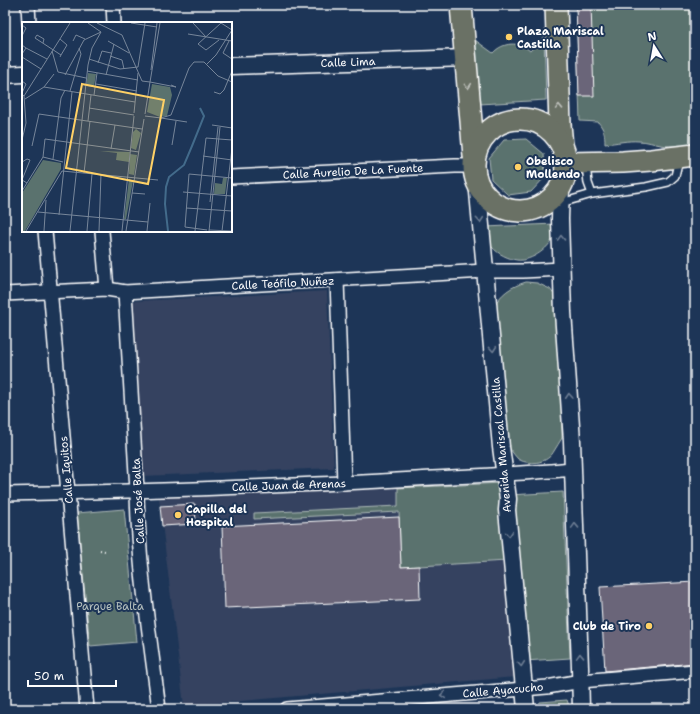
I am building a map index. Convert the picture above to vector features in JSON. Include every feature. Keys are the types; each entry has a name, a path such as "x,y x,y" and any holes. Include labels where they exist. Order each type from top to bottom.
{"main road":[{"name":"Avenida Mariscal Castilla","path":"461,5 475,167"},
{"path":"556,5 560,124 571,157 564,177 561,194 557,192 542,205 529,210 515,211 499,206 482,191 475,167 479,146 485,135 494,127 505,122 516,120 528,120 539,123 549,129 557,137 571,157"},
{"path":"571,157 630,161 688,155"}],"street":[{"path":"28,5 29,22"},
{"path":"113,5 114,22"},
{"name":"Calle Lima","path":"232,66 466,58"},
{"path":"5,74 22,74"},
{"name":"Calle Aurelio De La Fuente","path":"232,177 455,166 475,167"},
{"name":"Avenida Mariscal Castilla","path":"475,167 501,447 508,498 508,518 526,709"},
{"path":"561,194 563,312 573,469 581,709"},
{"name":"Calle Iquitos","path":"45,232 87,709"},
{"path":"102,232 107,289"},
{"name":"Calle Teófilo Nuñez","path":"5,294 107,289 125,292 485,271 562,269"},
{"path":"338,280 344,483"},
{"name":"Calle José Balta","path":"125,292 145,604 159,709"},
{"name":"Calle Juan de Arenas","path":"5,494 344,483 535,473 573,469"},
{"name":"Calle Ayacucho","path":"287,709 547,687 581,681 695,671"}],"lane":[{"path":"561,194 592,194 646,187 668,182 675,176 688,155"},
{"path":"571,157 588,183 592,194"}],"path":[{"path":"100,550 106,551"}],"shaded area":[{"path":"327,291 334,468 142,476 133,301"},
{"path":"503,483 516,677 184,706 159,498"}],"green space":[{"path":"576,5 695,5 695,143 670,146 658,145 645,141 626,141 605,144 604,132 598,122 580,121"},
{"path":"544,37 546,100 480,104 475,40 493,53 501,47 511,44 516,44 530,51"},
{"path":"526,139 544,154 545,177 531,192 508,195 491,179 489,158 504,140"},
{"path":"555,224 555,233 550,243 534,256 523,260 507,257 494,250 486,235 485,227"},
{"path":"526,282 537,283 550,289 560,303 562,438 549,457 533,463 518,459 505,441 493,307 507,291"},
{"path":"503,483 507,561 401,567 399,512 254,519 254,513 398,506 398,488"},
{"path":"563,492 570,658 525,661 509,495"},
{"name":"Parque Balta","path":"124,509 137,642 90,646 77,513"},
{"path":"567,700 570,709 538,709 540,702"}],"building":[{"path":"576,5 591,5 594,96 579,96"},
{"name":"Capilla del Hospital","path":"195,504 196,524 162,526 160,506"},
{"path":"399,517 401,567 419,566 420,599 225,608 222,526"},
{"name":"Club de Tiro","path":"695,582 695,663 605,671 600,587"}],"place":[{"name":"Plaza Mariscal Castilla","path":"509,37"},
{"name":"Obelisco Mollendo","path":"518,167"},
{"name":"Capilla del Hospital","path":"178,515"},
{"name":"Club de Tiro","path":"649,626"}]}
